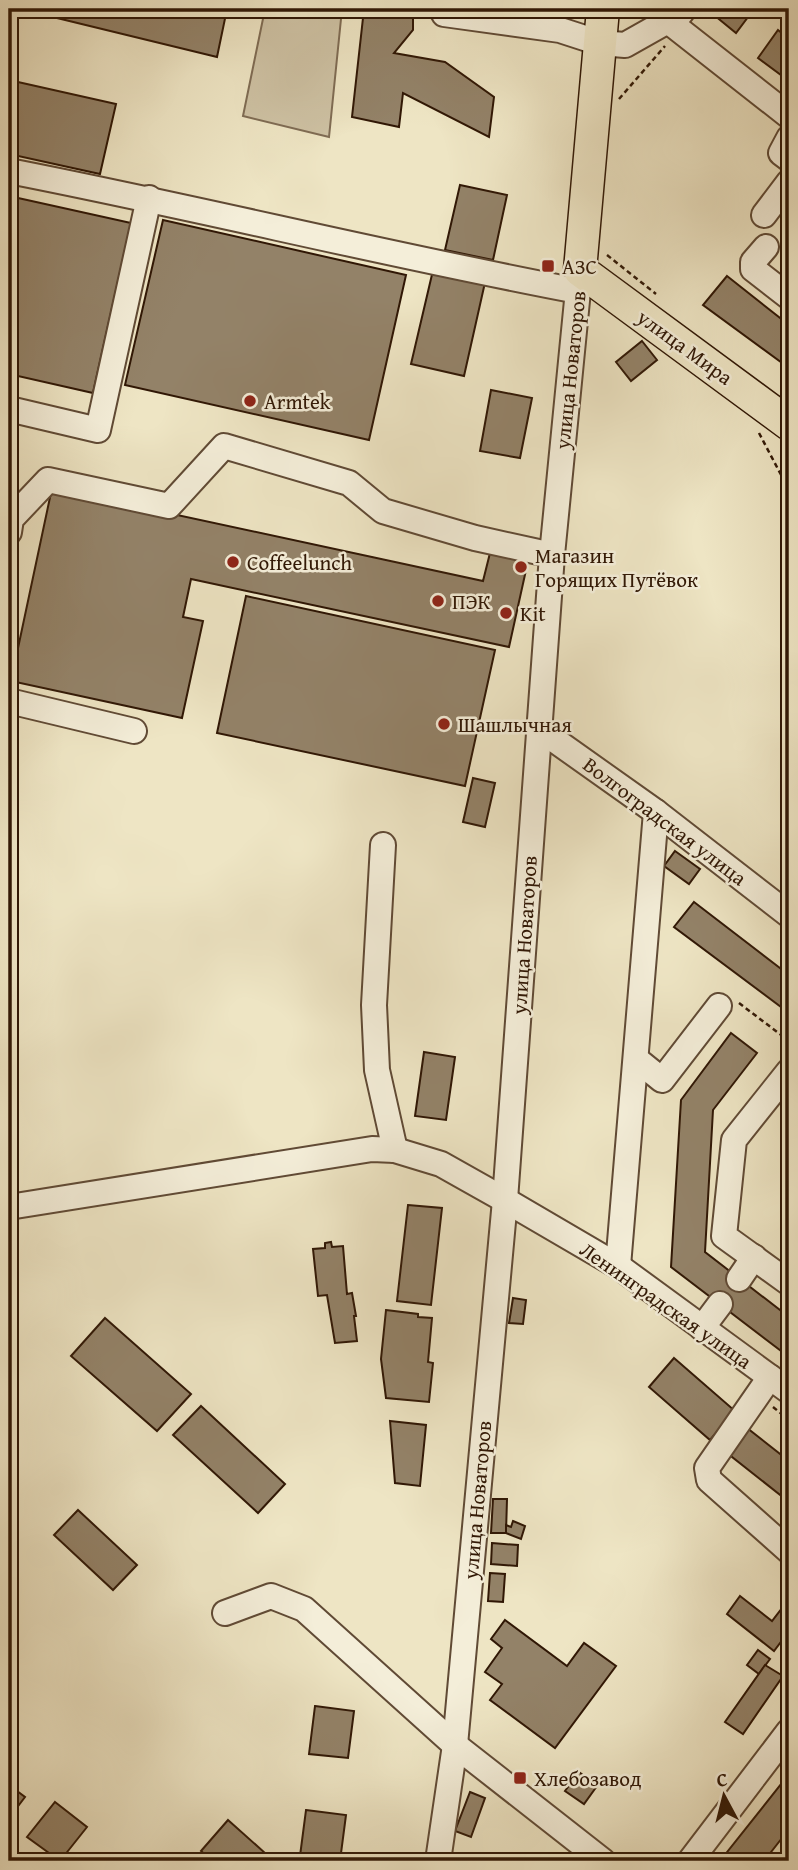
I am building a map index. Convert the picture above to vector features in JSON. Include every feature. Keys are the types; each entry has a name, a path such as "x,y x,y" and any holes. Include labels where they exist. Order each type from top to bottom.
{"main road":[{"name":"улица Новаторов","path":"587,270 603,9"},
{"name":"улица Мира","path":"587,270 780,411"}],"street":[{"path":"444,14 560,30 600,43 625,45 677,20 789,116"},
{"path":"789,138 781,153 789,159"},
{"path":"9,171 149,198 509,278 587,270"},
{"path":"764,215 789,182"},
{"path":"9,409 98,430 149,198"},
{"path":"765,247 753,262 753,269 789,297"},
{"name":"улица Новаторов","path":"438,1861 455,1745 505,1200 552,555 587,270"},
{"path":"9,532 11,519 48,480 169,506 224,446 349,483 383,511 475,538 552,555"},
{"path":"9,701 134,731"},
{"name":"Волгоградская улица","path":"539,729 656,812 789,915"},
{"path":"618,1266 656,812"},
{"path":"383,845 374,1005 377,1070 395,1150"},
{"path":"635,1059 662,1080 719,1006"},
{"path":"789,1071 734,1140 724,1236 789,1283"},
{"name":"Ленинградская улица","path":"9,1207 372,1149 395,1150 442,1164 618,1266 779,1384"},
{"path":"739,1279 754,1257"},
{"path":"702,1328 720,1304"},
{"path":"779,1384 706,1468 709,1480 789,1550"},
{"path":"225,1613 271,1595 304,1609 455,1745 603,1861"},
{"path":"690,1861 789,1731"}],"path":[{"path":"612,106 677,20"},
{"path":"587,270 665,302"},
{"path":"780,411 751,417 789,490"},
{"path":"719,1006 727,995 789,1041"}],"shaded area":[{"path":"265,9 342,9 329,137 243,116"}],"building":[{"path":"20,9 227,9 217,57"},
{"path":"364,9 413,9 413,30 394,53 445,62 494,97 489,137 403,93 399,127 352,117"},
{"path":"754,9 736,33 709,11"},
{"path":"778,30 789,39 789,81 758,58"},
{"path":"9,80 116,104 100,174 9,154"},
{"path":"460,185 507,195 493,260 445,250"},
{"path":"9,196 131,223 93,393 9,374"},
{"path":"163,220 406,275 369,440 125,385"},
{"path":"434,266 486,278 464,376 411,364"},
{"path":"727,276 789,325 789,333 782,343 789,349 789,368 703,305"},
{"path":"642,341 657,360 631,381 616,362"},
{"path":"491,390 532,398 520,458 480,451"},
{"path":"52,488 483,581 490,553 528,561 509,647 191,579 183,617 203,621 182,718 11,681"},
{"path":"246,596 495,650 465,786 217,733"},
{"path":"473,778 495,783 485,827 463,822"},
{"path":"675,851 700,869 689,884 664,866"},
{"path":"694,902 789,975 789,1013 674,927"},
{"path":"731,1033 757,1053 713,1110 705,1252 789,1317 789,1357 671,1267 681,1100"},
{"path":"424,1052 455,1057 446,1120 415,1116"},
{"path":"408,1205 442,1208 431,1305 397,1301"},
{"path":"331,1242 332,1247 343,1246 347,1294 352,1293 357,1341 335,1343 327,1295 318,1296 313,1249 325,1248 325,1243"},
{"path":"513,1298 526,1300 523,1324 509,1323"},
{"path":"386,1310 432,1318 428,1362 433,1363 429,1402 386,1398 381,1359"},
{"path":"105,1318 191,1394 157,1431 71,1356"},
{"path":"674,1358 735,1411 710,1440 649,1387"},
{"path":"201,1406 285,1484 258,1513 173,1435"},
{"path":"390,1421 426,1425 420,1486 395,1483"},
{"path":"742,1424 789,1461 789,1502 722,1449"},
{"path":"493,1499 507,1499 506,1533 491,1533"},
{"path":"78,1510 137,1565 113,1590 54,1535"},
{"path":"513,1521 525,1526 521,1539 506,1533 506,1525 511,1527"},
{"path":"492,1543 518,1545 517,1566 491,1564"},
{"path":"490,1573 505,1574 503,1602 488,1601"},
{"path":"740,1596 772,1621 789,1599 789,1631 774,1651 727,1614"},
{"path":"505,1620 567,1666 584,1643 616,1666 555,1748 490,1700 502,1684 485,1672 502,1648 491,1639"},
{"path":"758,1650 770,1659 759,1674 747,1665"},
{"path":"765,1665 783,1676 743,1734 725,1722"},
{"path":"315,1706 354,1711 348,1758 309,1754"},
{"path":"579,1772 597,1786 584,1804 565,1791"},
{"path":"789,1774 789,1829 764,1861 720,1861"},
{"path":"9,1785 25,1797 9,1818"},
{"path":"470,1792 485,1798 471,1837 455,1831"},
{"path":"55,1802 87,1827 60,1861 27,1837"},
{"path":"306,1810 346,1815 340,1861 300,1856"},
{"path":"228,1820 265,1853 258,1861 212,1861 201,1851"}],"place":[{"name":"АЗС","path":"548,266"},
{"name":"Armtek","path":"250,401"},
{"name":"Coffeelunch","path":"233,562"},
{"name":"Магазин Горящих Путёвок","path":"521,567"},
{"name":"ПЭК","path":"438,601"},
{"name":"Kit","path":"506,613"},
{"name":"Шашлычная","path":"444,724"},
{"name":"Хлебозавод","path":"520,1778"}]}
